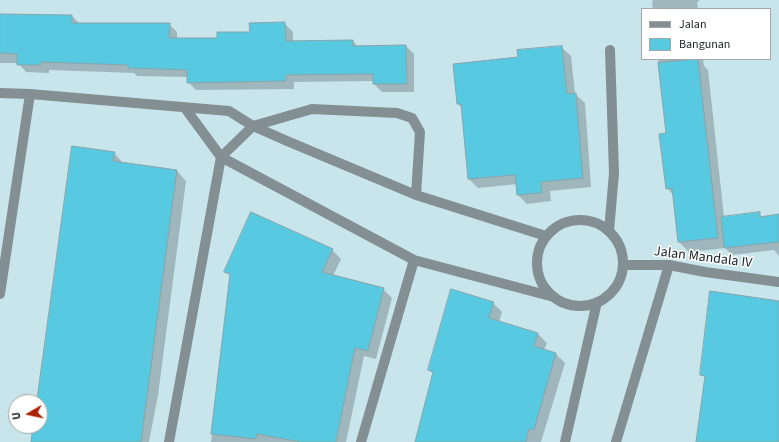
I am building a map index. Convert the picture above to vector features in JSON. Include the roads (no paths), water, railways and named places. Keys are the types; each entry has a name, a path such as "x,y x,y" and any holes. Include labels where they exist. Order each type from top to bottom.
{"street":[{"path":"609,231 614,173 610,50"},
{"path":"0,93 30,94 229,111 253,126 416,195 546,236"},
{"path":"0,294 30,94"},
{"path":"185,108 221,157 414,260 554,297 568,304 582,306 597,302 610,294 620,281 623,265 620,246 609,231 594,221 576,220 559,225 546,236 538,251 537,268 542,284 554,297"},
{"path":"169,442 221,157 253,126 312,109 397,114 412,118 420,132 416,195"},
{"path":"361,442 414,260"},
{"name":"Jalan Mandala IV","path":"623,265 669,265 705,272 779,282"},
{"path":"616,442 669,265"},
{"path":"564,442 597,302"}]}
